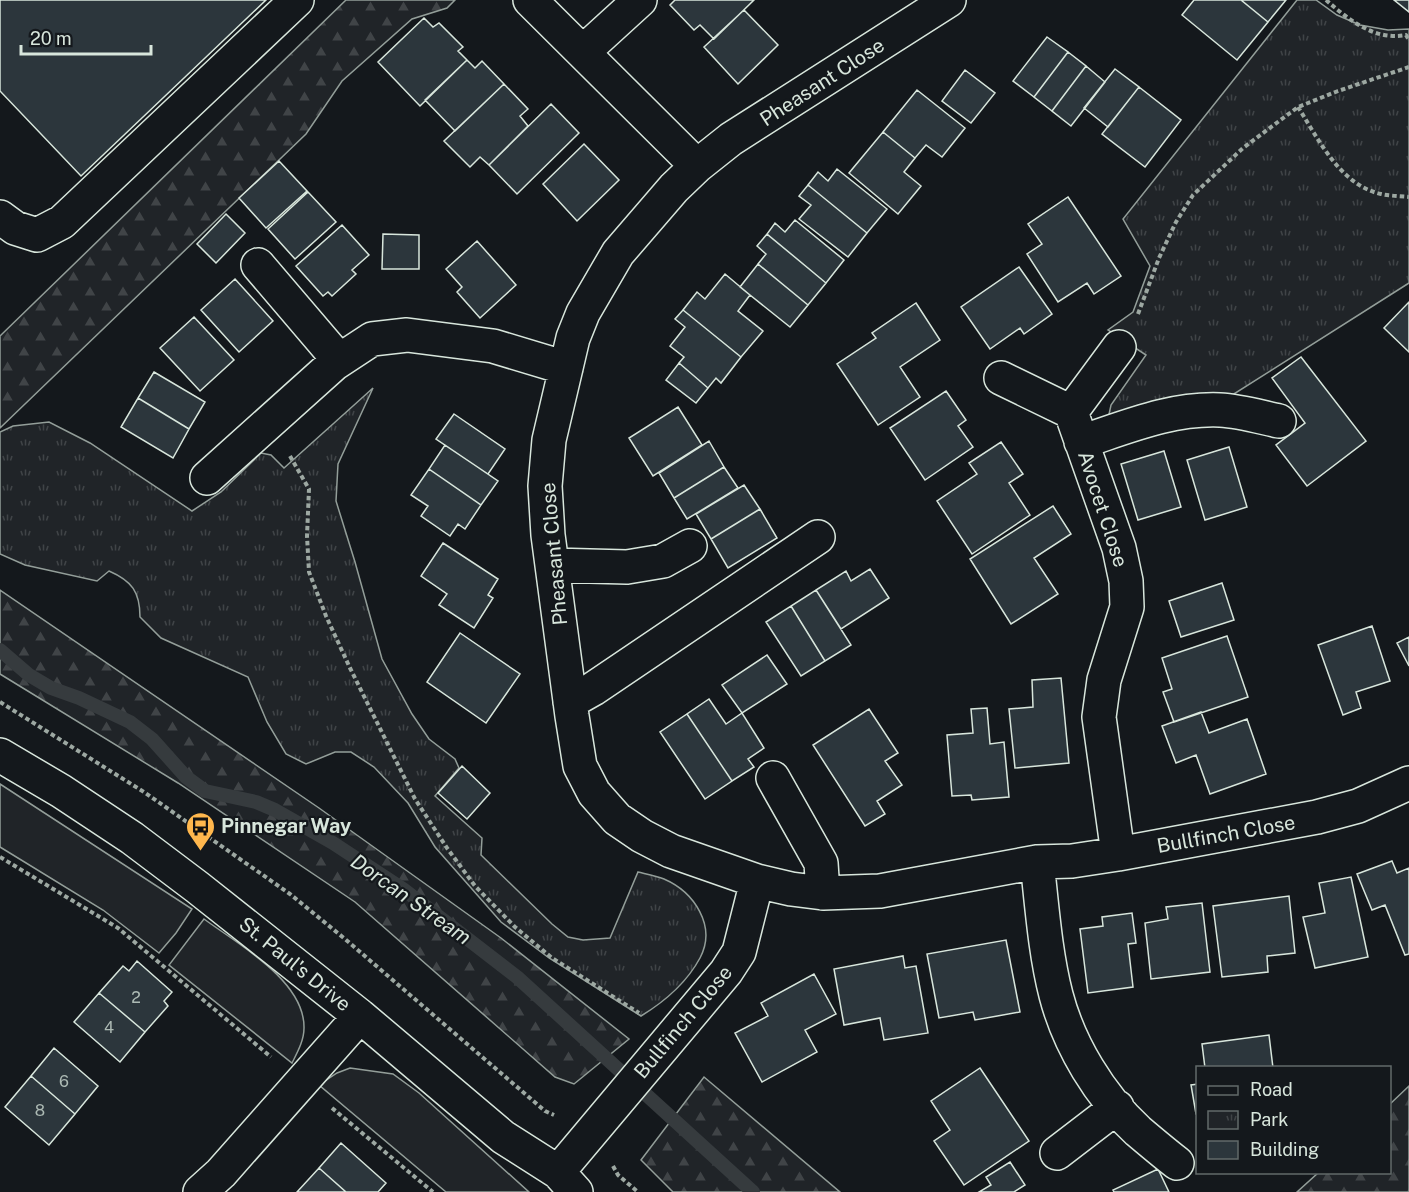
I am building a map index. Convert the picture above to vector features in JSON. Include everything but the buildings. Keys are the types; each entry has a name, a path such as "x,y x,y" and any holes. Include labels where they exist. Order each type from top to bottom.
{"street":[{"path":"0,217 15,228 37,235 62,222 297,0"},
{"path":"530,0 697,166"},
{"path":"583,52 640,0"},
{"name":"Pheasant Close","path":"757,881 671,851 642,836 617,819 594,793 580,766 552,565 545,486 549,440 573,338 583,313 618,253 674,188 697,166 732,140 949,0"},
{"path":"258,265 339,360"},
{"path":"207,478 339,360 372,339 407,335 493,346 566,368"},
{"path":"1001,378 1071,412 1119,347"},
{"path":"1081,442 1169,414 1193,410 1222,410 1279,421"},
{"name":"Avocet Close","path":"1071,412 1119,548 1126,581 1127,607 1104,680 1099,717 1118,854"},
{"path":"570,702 593,689 818,537"},
{"path":"552,565 627,567 663,561 690,546"},
{"name":"St. Paul's Drive","path":"0,755 61,790 132,838 243,922 360,1016 503,1137 567,1182"},
{"path":"773,778 820,863 823,893"},
{"name":"Bullfinch Close","path":"567,1182 592,1131 726,972 739,952 757,881 791,890 823,893 880,891 1037,862 1072,861 1118,854 1317,817 1358,806 1409,783"},
{"path":"1037,862 1049,963 1065,1023 1088,1069 1117,1107 1137,1130 1177,1164"},
{"path":"200,1192 221,1173 360,1016"},
{"path":"1057,1153 1117,1107"}],"path":[{"path":"1326,0 1345,17 1366,30 1395,37 1406,35 1409,40"},
{"path":"1119,347 1139,312 1159,258 1176,222 1193,195 1243,148 1298,107 1409,67"},
{"path":"1298,107 1338,166 1356,184 1380,194 1409,197"},
{"path":"271,422 309,489 307,536 309,572 326,616 415,799 475,886 515,927 552,958 640,1014 671,1037"},
{"path":"0,702 144,792 290,894 545,1111 592,1131 618,1175 638,1192"},
{"path":"0,857 118,928 433,1192"}],"green space":[{"path":"346,0 455,0 447,8 412,19 342,81 306,134 0,428 0,336"},
{"path":"1297,0 1316,0 1337,15 1360,25 1388,30 1409,29 1409,283 1226,399 1108,419 1111,405 1146,355 1108,330 1133,312 1150,266 1123,219"},
{"path":"373,388 338,464 336,501 382,659 412,714 429,739 455,759 459,768 435,796 482,838 481,855 568,937 583,940 610,938 638,872 664,879 685,892 700,911 706,934 705,946 689,975 674,991 641,1016 549,958 501,922 435,847 408,803 374,767 351,752 335,752 306,764 286,754 267,722 248,677 161,638 140,617 136,594 124,579 109,571 97,581 25,565 0,554 0,432 13,426 49,422 90,443 192,511 221,492 261,453 271,455 284,468"},
{"path":"0,590 319,808 501,938 629,1039 574,1084 555,1077 355,902 178,783 0,674"},
{"path":"0,784 192,909 159,953 103,910 0,847"},
{"path":"204,919 267,965 294,995 301,1011 304,1033 292,1063 169,965"},
{"path":"350,1068 393,1074 419,1093 529,1192 446,1192 319,1085 337,1073"},
{"path":"704,1077 840,1192 673,1192 641,1160"},
{"path":"1409,1086 1409,1192 1297,1192 1317,1174 1391,1174 1391,1103"}],"waterway":[{"name":"Dorcan Stream","path":"0,650 29,675 51,688 79,698 130,722 152,739 186,777 205,791 256,802 275,810 333,843 403,889 517,977 753,1192"}],"place":[{"name":"Pinnegar Way","path":"200,852"}]}
